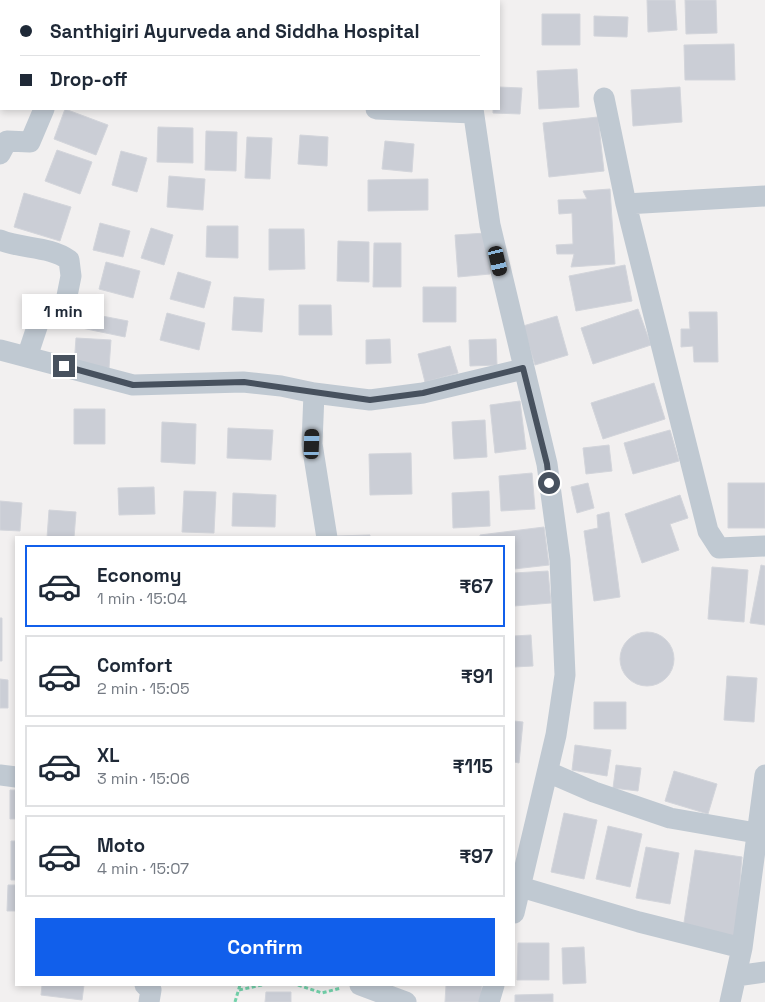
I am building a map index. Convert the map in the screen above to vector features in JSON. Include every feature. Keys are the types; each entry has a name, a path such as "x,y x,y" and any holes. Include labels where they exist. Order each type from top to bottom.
{"street":[{"path":"604,98 626,204 708,531 719,548 765,546"},
{"path":"0,154 7,141 30,142 44,110"},
{"path":"424,110 473,111 490,225 547,464 560,560 566,675 548,772 517,886 515,904"},
{"path":"626,204 765,196"},
{"path":"0,240 10,244 61,254 69,260 71,276 66,301 40,318 27,356"},
{"path":"0,350 133,385 244,382 370,400 423,393 523,368"},
{"path":"314,393 312,444 327,536"},
{"path":"548,772 594,792 670,818 756,833"},
{"path":"0,775 15,777"},
{"path":"730,1002 742,948 765,775"},
{"path":"517,886 639,922 742,948"},
{"path":"736,976 765,972"},
{"path":"146,986 151,990 149,1002"},
{"path":"354,986 406,1002"},
{"path":"489,1002 494,986"}],"path":[{"path":"235,1002 240,986"},
{"path":"239,990 257,986"},
{"path":"301,986 322,993 354,986"}],"building":[{"path":"647,0 675,0 677,30 648,32"},
{"path":"685,0 716,0 717,33 686,34"},
{"path":"542,14 580,14 580,45 542,45"},
{"path":"594,16 628,17 627,37 594,36"},
{"path":"734,44 735,80 685,80 684,45"},
{"path":"577,69 579,107 539,109 537,71"},
{"path":"500,87 522,88 520,114 493,113 493,110 500,110"},
{"path":"680,87 682,122 633,126 631,90"},
{"path":"65,110 108,125 96,155 54,139"},
{"path":"598,117 604,171 549,177 543,123"},
{"path":"158,127 193,128 193,163 157,162"},
{"path":"206,131 237,132 236,171 205,170"},
{"path":"300,135 328,137 327,166 298,164"},
{"path":"247,137 272,138 270,179 245,178"},
{"path":"385,141 414,144 412,172 382,169"},
{"path":"57,150 92,162 80,194 45,181"},
{"path":"121,151 147,158 137,192 112,185"},
{"path":"169,176 205,179 203,210 167,207"},
{"path":"428,179 428,210 368,211 368,180"},
{"path":"610,189 615,264 571,267 574,254 557,254 556,245 573,244 572,213 559,214 558,200 587,199 583,191"},
{"path":"24,193 71,207 60,241 14,227"},
{"path":"100,223 130,231 123,257 93,250"},
{"path":"207,226 238,226 238,258 206,257"},
{"path":"151,228 173,235 164,265 141,258"},
{"path":"269,229 304,229 305,269 269,270"},
{"path":"486,233 490,274 458,277 455,235"},
{"path":"338,241 369,242 369,282 337,281"},
{"path":"374,243 401,243 401,287 373,287"},
{"path":"106,262 140,271 133,298 99,289"},
{"path":"625,265 632,301 576,311 569,276"},
{"path":"178,272 211,282 204,308 170,299"},
{"path":"423,287 456,287 456,322 423,322"},
{"path":"234,297 264,299 262,332 232,330"},
{"path":"299,305 331,305 332,335 299,335"},
{"path":"638,309 651,345 593,364 581,328"},
{"path":"81,312 128,321 125,337 77,327"},
{"path":"689,312 717,312 718,362 694,362 693,346 681,347 681,329 690,329"},
{"path":"167,313 205,323 199,350 160,340"},
{"path":"557,316 568,355 535,365 523,326"},
{"path":"76,338 111,340 109,368 74,366"},
{"path":"390,339 391,363 366,364 366,340"},
{"path":"496,339 497,365 470,366 469,340"},
{"path":"450,346 458,373 425,382 418,354"},
{"path":"654,383 665,419 603,439 591,403"},
{"path":"520,401 526,449 495,453 490,405"},
{"path":"74,409 105,409 105,444 74,444"},
{"path":"485,420 487,457 454,459 452,422"},
{"path":"162,422 196,424 195,464 161,462"},
{"path":"228,428 273,430 271,460 227,458"},
{"path":"670,430 679,461 633,474 624,443"},
{"path":"609,445 612,471 586,474 583,448"},
{"path":"411,453 412,494 370,495 369,454"},
{"path":"532,473 535,509 501,511 499,476"},
{"path":"588,483 594,508 577,513 571,487"},
{"path":"728,483 765,483 765,528 728,528"},
{"path":"154,487 155,514 119,515 118,488"},
{"path":"184,491 216,492 214,533 182,532"},
{"path":"489,491 490,526 453,528 452,493"},
{"path":"233,493 276,495 275,527 232,526"},
{"path":"680,495 688,518 670,524 679,550 642,563 625,514"},
{"path":"0,501 22,503 20,531 0,530"},
{"path":"49,510 76,512 74,536 47,536"},
{"path":"609,512 620,597 594,601 584,531 598,528 597,515"},
{"path":"544,527 549,565 515,569 515,536 480,535"},
{"path":"370,535 370,536 336,536"},
{"path":"761,565 765,566 765,625 750,623"},
{"path":"712,567 748,570 744,622 708,619"},
{"path":"548,571 551,603 515,606 515,573"},
{"path":"0,618 2,618 2,661 0,661"},
{"path":"642,632 652,632 662,636 670,644 674,659 670,674 662,682 652,686 642,686 632,682 624,674 620,664 620,654 624,644 632,636"},
{"path":"531,635 533,666 515,667 515,636"},
{"path":"727,676 757,678 754,722 724,720"},
{"path":"0,679 8,680 8,708 0,708"},
{"path":"594,702 626,702 626,729 594,729"},
{"path":"515,721 523,722 519,763 515,762"},
{"path":"575,745 611,750 607,776 572,770"},
{"path":"616,765 641,768 638,791 613,788"},
{"path":"674,771 717,784 708,814 665,801"},
{"path":"10,790 15,790 15,819 10,819"},
{"path":"564,813 597,820 584,879 551,872"},
{"path":"608,826 642,834 630,887 596,879"},
{"path":"11,841 15,841 15,880 11,880"},
{"path":"646,847 679,853 670,904 636,898"},
{"path":"695,850 742,857 735,939 683,929"},
{"path":"8,885 15,885 15,911 7,911"},
{"path":"518,943 549,943 549,980 517,980"},
{"path":"584,947 586,983 563,984 562,948"},
{"path":"42,986 84,986 82,1000 41,995"},
{"path":"446,986 482,986 481,1002 445,1002"},
{"path":"266,992 291,992 291,1002 265,1002"},
{"path":"553,994 553,1002 515,1002 515,995"}],"route":[{"path":"64,366 133,385 244,382 370,400 423,393 523,368 547,464 549,483"}]}
